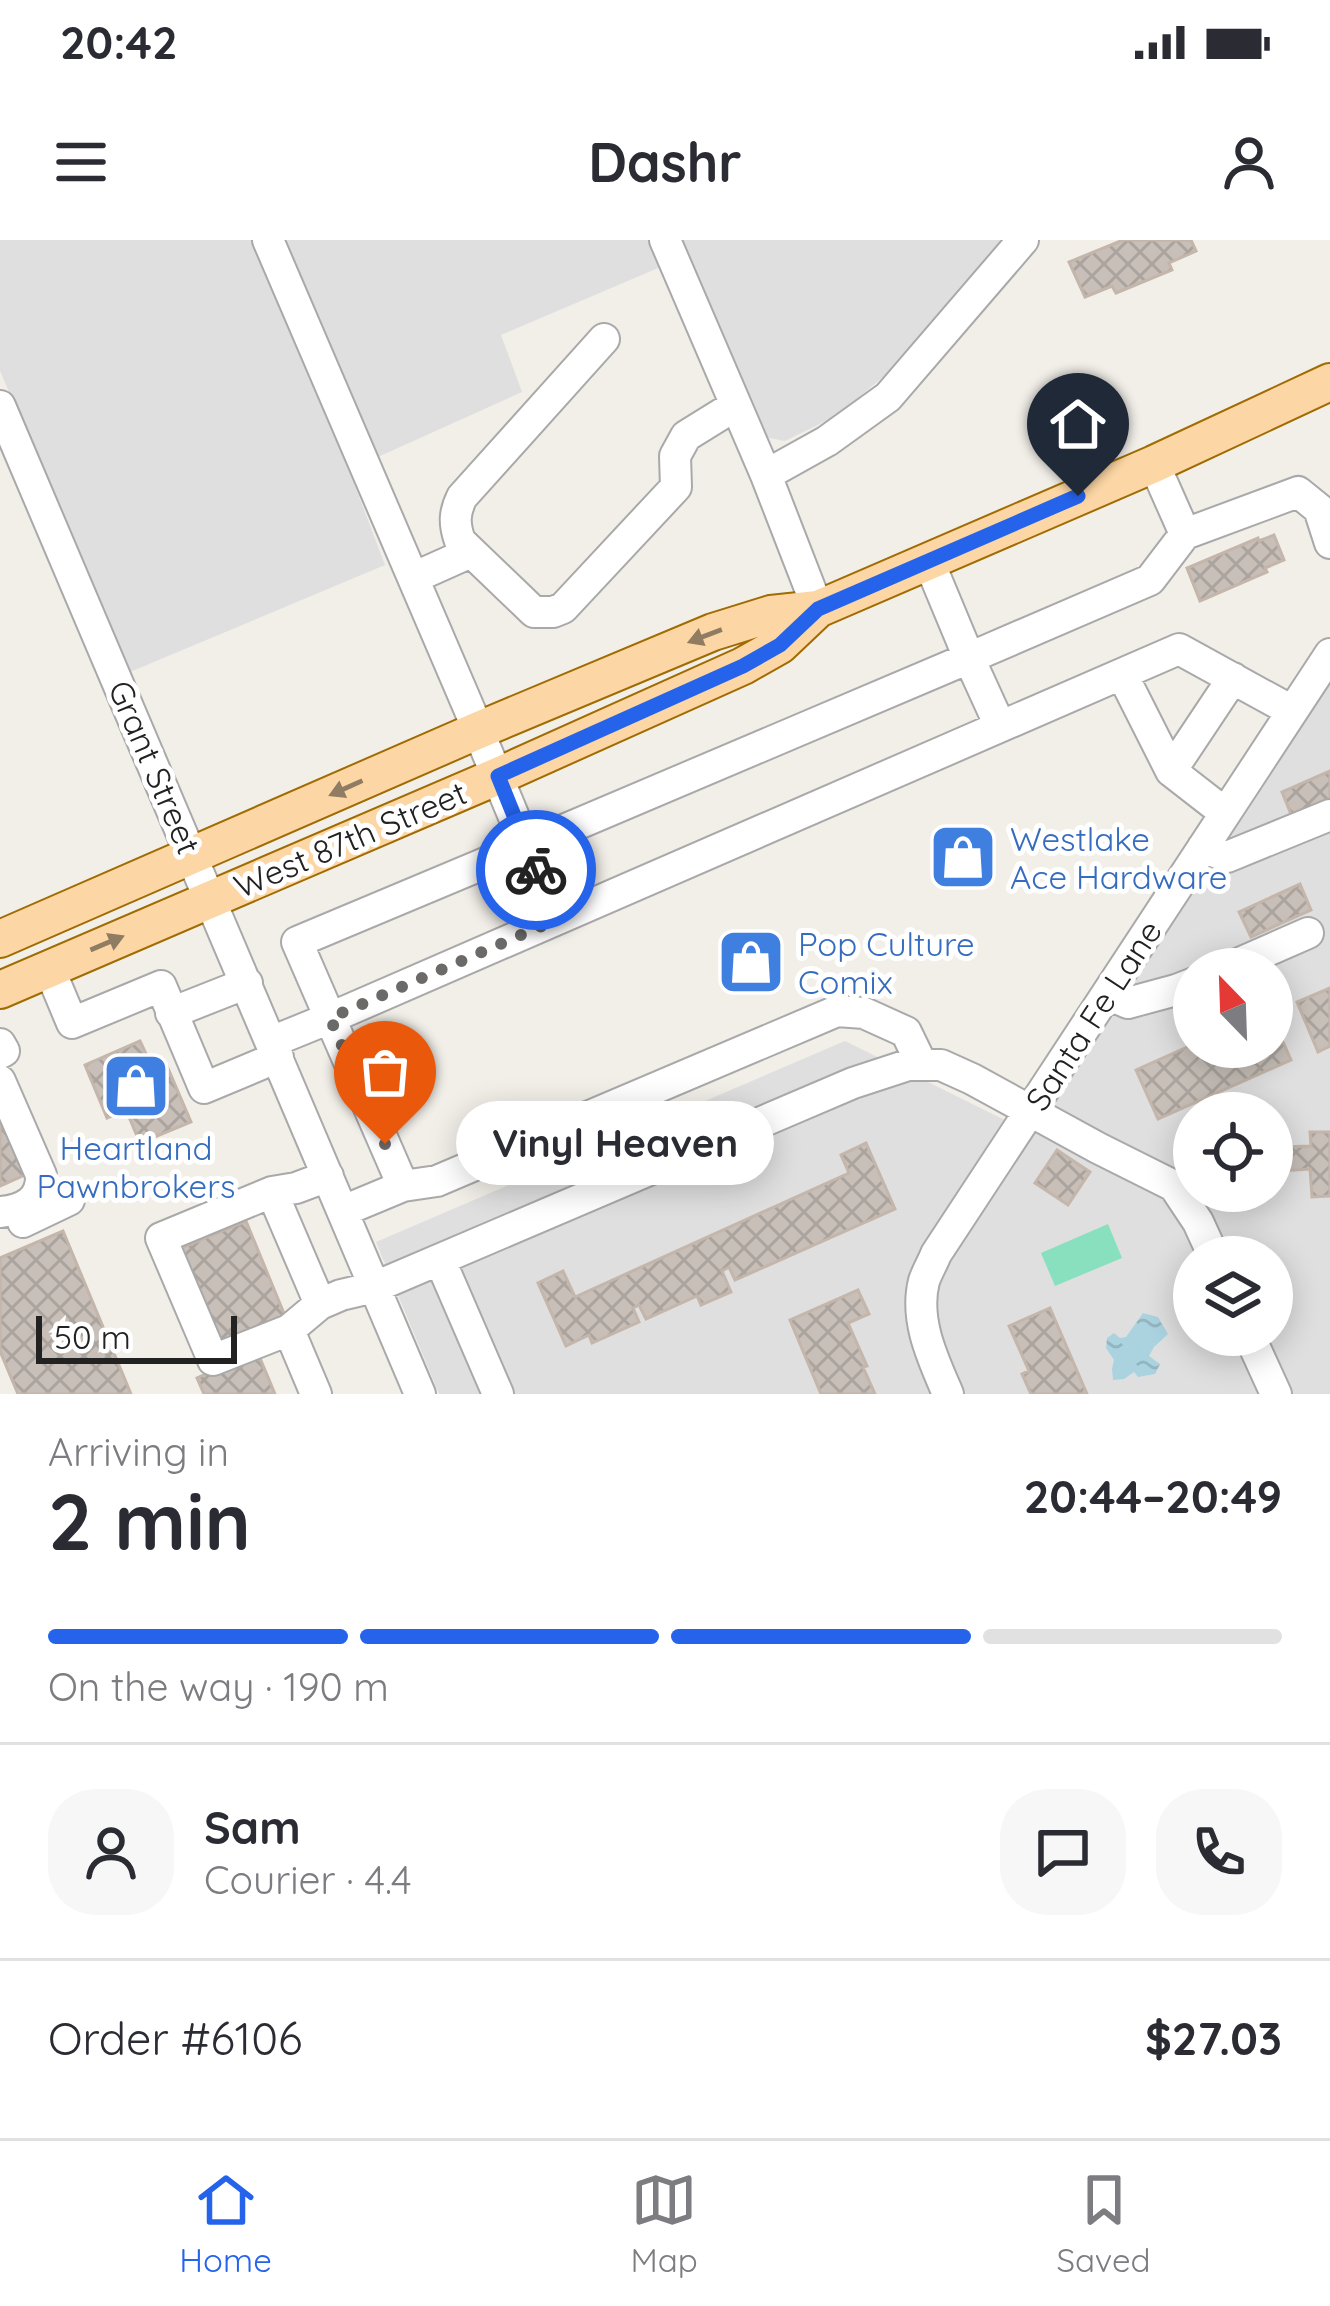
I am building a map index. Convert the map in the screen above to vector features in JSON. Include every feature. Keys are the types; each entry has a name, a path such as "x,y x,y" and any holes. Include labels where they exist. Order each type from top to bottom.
{"main road":[{"name":"West 87th Street","path":"0,939 713,632 771,614 818,609 1154,464 1330,382"},
{"name":"West 87th Street","path":"0,990 743,666 780,645 818,609"}],"street":[{"path":"268,240 558,919"},
{"path":"665,240 818,609"},
{"path":"766,475 827,441 888,397 1023,240"},
{"path":"604,339 456,509 454,525 460,541 534,612 563,608 676,487 675,456 686,436 736,405"},
{"name":"Grant Street","path":"0,406 420,1394"},
{"path":"1154,464 1185,535"},
{"path":"404,1186 297,942 1150,580 1185,535 1298,492 1319,509 1330,543"},
{"path":"413,578 471,552"},
{"path":"928,562 1000,726"},
{"path":"49,968 72,1023 160,986 203,1088 330,1018 1179,649 1292,711"},
{"name":"Santa Fe Lane","path":"948,1394 930,1351 922,1315 924,1281 936,1253 1330,654"},
{"path":"1122,674 1171,771 1226,813"},
{"path":"1171,771 1233,678"},
{"path":"1203,847 1227,857 1330,815"},
{"path":"1274,948 1308,933"},
{"path":"172,1013 248,983"},
{"path":"1107,994 1127,1003 1173,989"},
{"path":"343,1211 404,1186 437,1181 837,1011 864,1013 906,1032 922,1065"},
{"path":"328,1176 272,1192 161,1238 213,1360 289,1330 320,1304 341,1295 375,1287 908,1064 941,1065 1174,1186 1204,1236"},
{"path":"0,1081 41,1175 41,1189 37,1198 0,1212"},
{"path":"272,1192 320,1304"},
{"path":"0,1228 17,1225 69,1200"},
{"path":"440,1260 498,1394"},
{"path":"289,1330 316,1394"},
{"path":"1259,1356 1276,1394"}],"shaded area":[{"path":"0,240 1005,240 884,376 838,415 785,441 769,438 756,425 684,257 501,335 522,392 349,470 385,565 130,672 0,371"},
{"path":"1330,683 1330,1394 439,1394 376,1242 845,1041 1029,1132"}],"green space":[{"path":"1108,1224 1122,1258 1055,1286 1041,1253"}],"water":[{"path":"1143,1313 1158,1317 1168,1334 1149,1356 1160,1364 1155,1374 1138,1377 1134,1372 1113,1380 1114,1360 1106,1348 1107,1338 1114,1333 1126,1337"}],"building":[{"path":"1123,240 1191,240 1196,251 1169,263 1172,270 1116,293 1112,286 1085,297 1069,262"},
{"path":"1274,535 1284,560 1200,601 1187,568"},
{"path":"1330,771 1330,802 1293,819 1282,792"},
{"path":"1300,884 1311,910 1251,937 1239,912"},
{"path":"1330,988 1330,1046 1318,1052 1297,1002"},
{"path":"140,1041 154,1071 167,1066 191,1122 140,1143 126,1110 107,1118 85,1065"},
{"path":"1173,1053 1173,1068 1273,1068 1219,1092 1173,1092 1173,1112 1158,1119 1136,1070"},
{"path":"0,1105 27,1174 0,1186"},
{"path":"1310,1132 1330,1132 1330,1196 1312,1197 1310,1169 1293,1170 1293,1147 1311,1146"},
{"path":"866,1143 895,1209 735,1280 729,1267 722,1271 731,1292 701,1305 697,1296 646,1319 639,1305 633,1308 639,1322 592,1343 589,1335 566,1346 538,1283 563,1271 575,1297 849,1173 841,1155"},
{"path":"1057,1150 1090,1172 1068,1205 1035,1183"},
{"path":"246,1221 285,1316 216,1345 176,1250"},
{"path":"63,1231 131,1394 18,1394 0,1351 0,1258"},
{"path":"858,1290 869,1314 848,1323 875,1394 821,1394 790,1320"},
{"path":"1050,1308 1087,1394 1031,1394 1022,1374 1029,1371 1009,1326"},
{"path":"257,1351 275,1394 204,1394 197,1378"}],"way so far":[{"path":"385,1144 330,1018 558,919 536,870"}],"place":[{"name":"Westlake Ace Hardware","path":"963,857"},
{"name":"Pop Culture Comix","path":"751,962"},
{"name":"Heartland Pawnbrokers","path":"136,1086"},
{"name":"Vinyl Heaven","path":"385,1144"}],"route":[{"path":"536,870 498,776 743,666 780,645 818,609 1078,496"}]}
